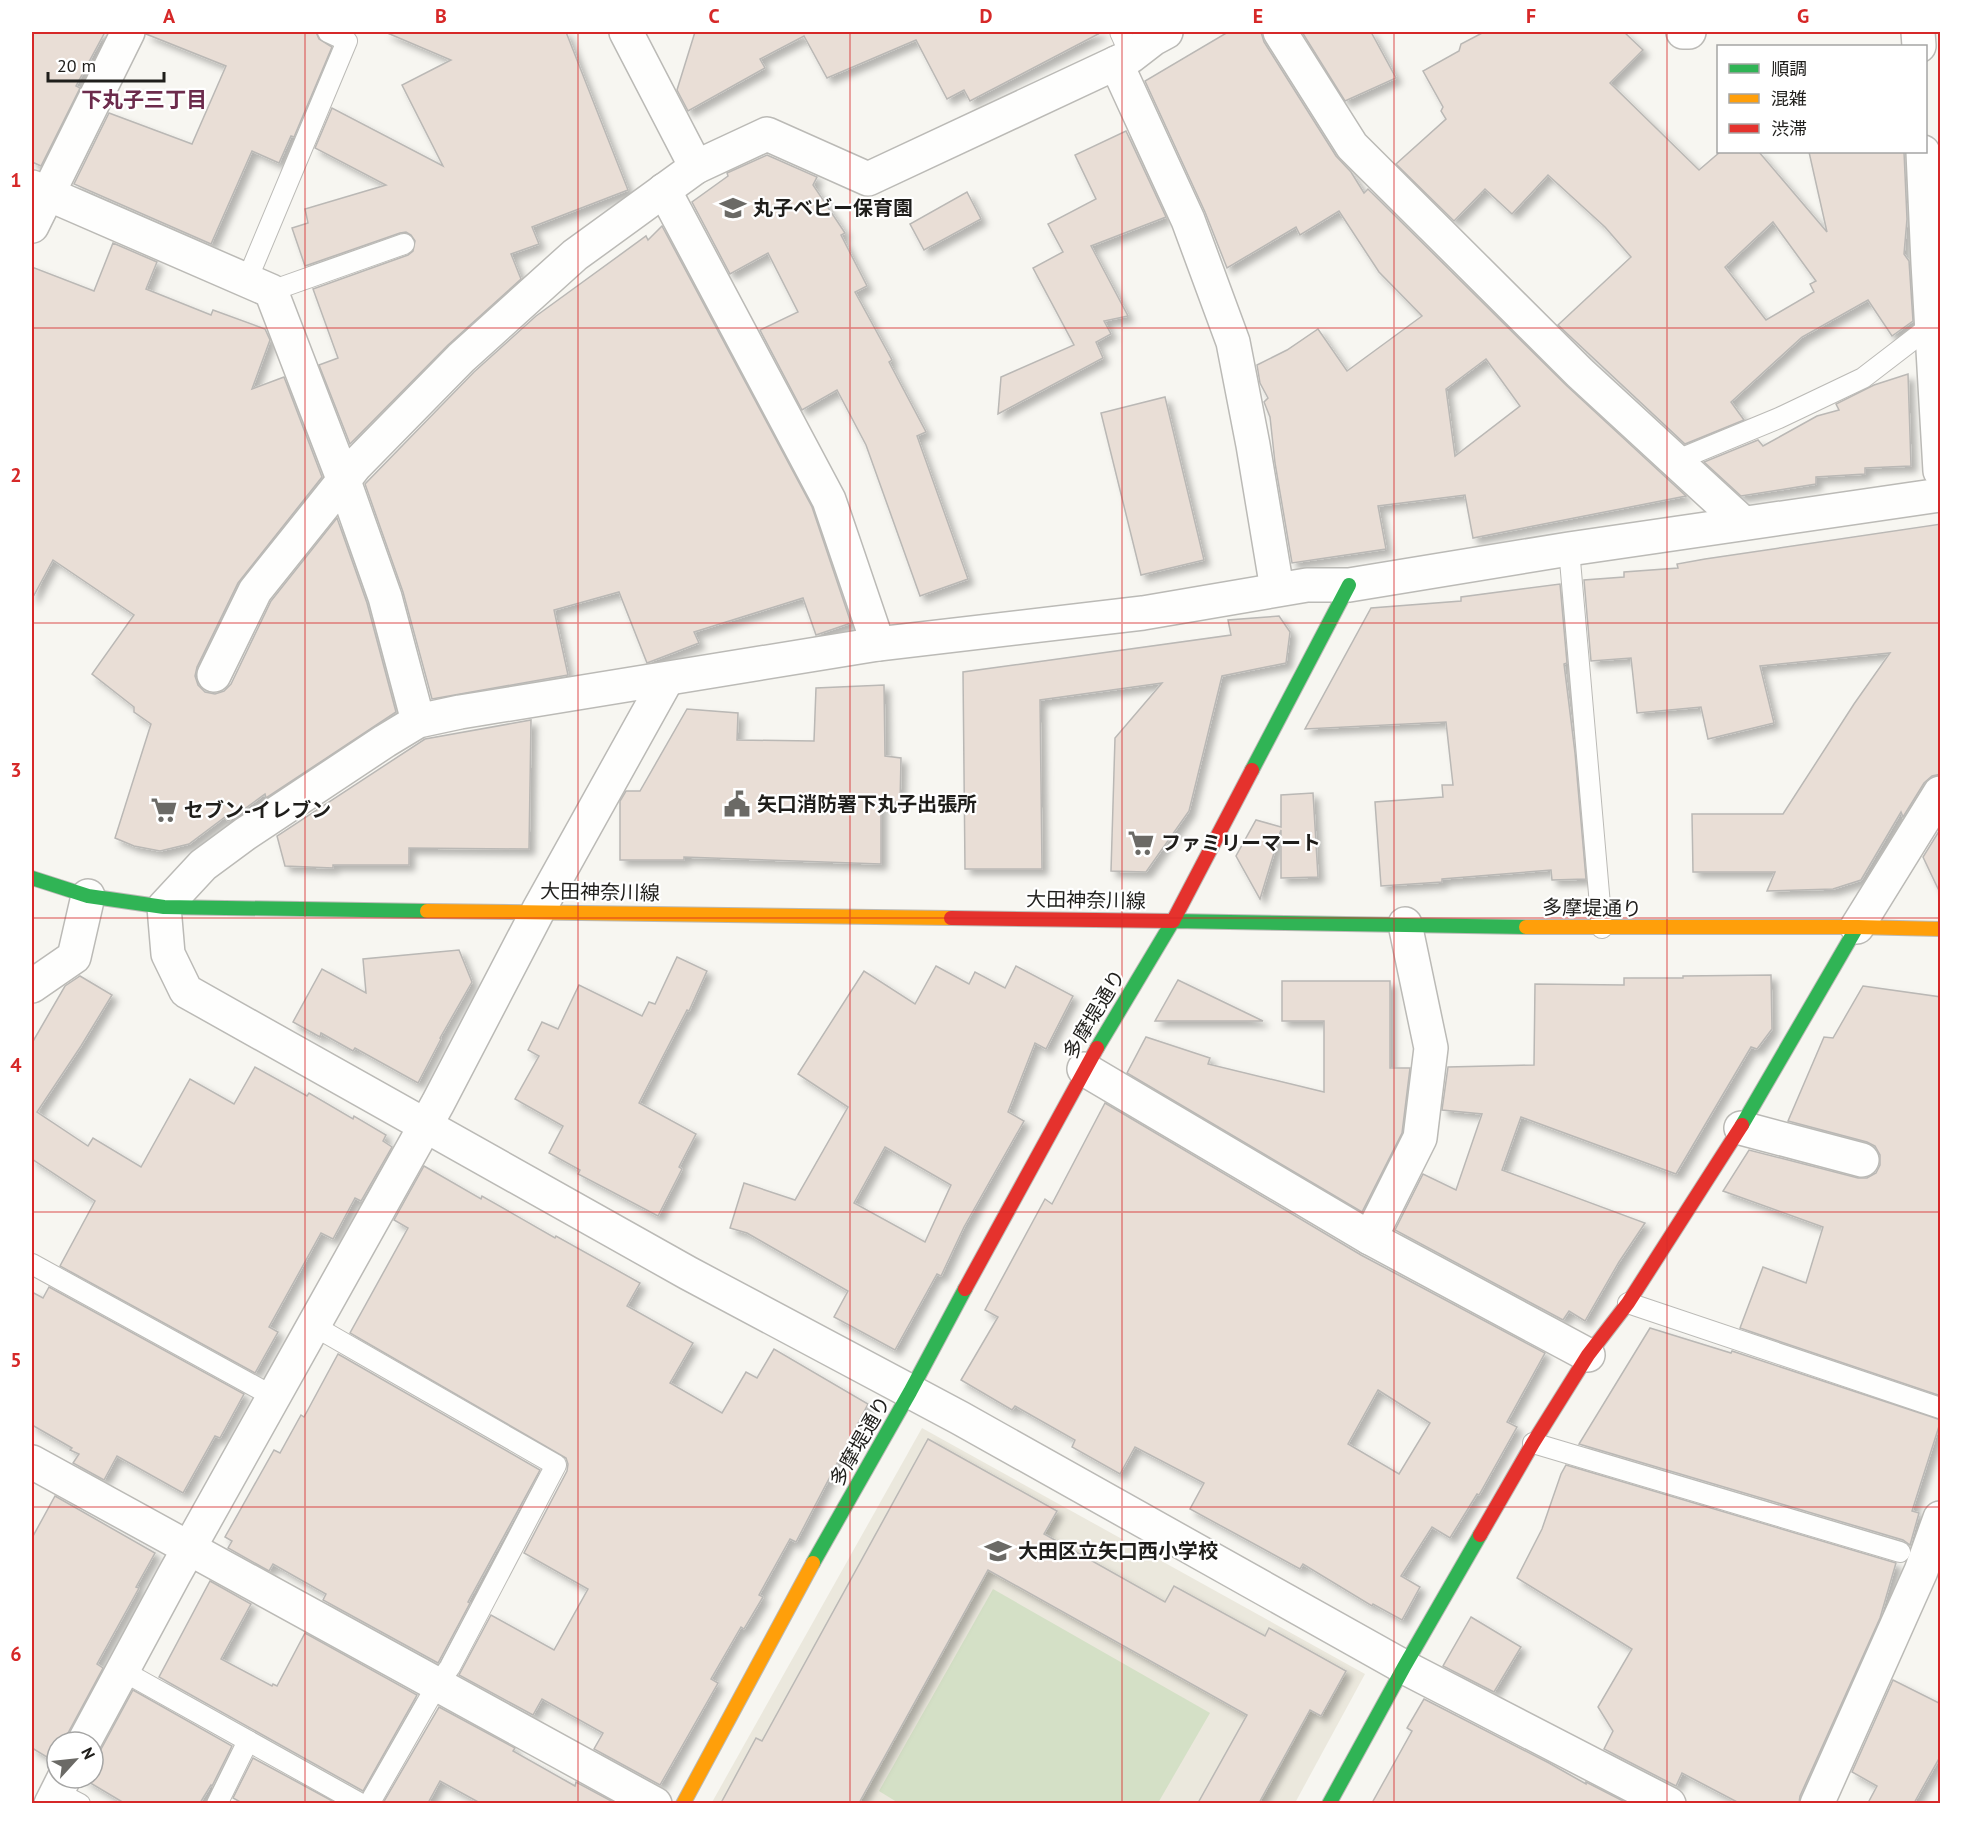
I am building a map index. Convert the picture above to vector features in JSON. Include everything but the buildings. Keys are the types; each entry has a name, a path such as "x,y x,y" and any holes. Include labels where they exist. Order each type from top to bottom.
{"main road":[{"path":"1173,921 1349,585"},
{"name":"大田神奈川線","path":"32,878 88,897 164,908 538,911 1173,921"},
{"name":"多摩堤通り","path":"683,1803 789,1605 910,1392 1084,1069 1173,921 1602,928 1941,929"},
{"path":"1329,1803 1533,1443 1588,1355 1628,1303 1741,1128 1857,927"}],"street":[{"path":"32,226 40,191 128,32"},
{"path":"626,32 696,167"},
{"path":"214,675 255,591 355,466 461,358 575,255 696,167 767,134 868,179 1122,50 1166,32"},
{"path":"1280,32 1352,146 1580,373 1743,524"},
{"path":"1683,32 1689,32"},
{"path":"1122,50 1233,342 1277,589"},
{"path":"1923,153 1934,260 1932,325 1941,471"},
{"path":"664,190 829,500 878,644"},
{"path":"40,191 259,286 344,481 385,597 418,721"},
{"path":"1660,1801 1404,1667 960,1418 687,1273 186,991 168,954 164,908 203,865 245,834 418,721 460,712 878,644 1143,613 1307,585 1349,585 1569,549 1941,495"},
{"path":"91,1730 189,1549 426,1126 538,911 667,679"},
{"path":"1857,927 1941,793"},
{"path":"32,986 74,957 88,897"},
{"path":"1370,1238 1420,1138 1431,1048 1405,924"},
{"path":"1084,1069 1370,1238 1588,1355"},
{"path":"1741,1128 1862,1160"},
{"path":"32,1462 655,1803"},
{"path":"1817,1803 1911,1561 1941,1518"}],"lane":[{"path":"259,286 346,41 328,32"},
{"path":"259,286 404,244"},
{"path":"1675,461 1779,418 1863,378 1932,325"},
{"path":"1569,549 1602,928"},
{"path":"32,1264 274,1397"},
{"path":"1628,1303 1941,1408"},
{"path":"314,1326 556,1465 450,1667 437,1685 369,1803"},
{"path":"1533,1443 1911,1561"},
{"path":"123,1671 361,1803"},
{"path":"218,1803 248,1741"}],"shaded area":[{"name":"大田区立矢口西小学校","path":"922,1428 1365,1674 1295,1803 711,1804"}],"green space":[{"path":"993,1589 1210,1713 1158,1803 900,1804 879,1791"}],"traffic: fast":[{"path":"1252,770 1349,585"},
{"path":"32,878 88,896 164,907 427,911"},
{"path":"1097,1048 1173,921 1526,927"},
{"path":"1742,1125 1857,927"},
{"path":"813,1563 910,1392 965,1289"},
{"path":"1329,1804 1480,1535"}],"traffic: slow":[{"path":"427,911 951,918"},
{"path":"1526,927 1940,929"},
{"path":"683,1804 813,1563"}],"traffic: jam":[{"path":"951,918 1173,921 1252,770"},
{"path":"965,1289 1097,1048"},
{"path":"1480,1535 1533,1443 1588,1355 1628,1303 1742,1125"}],"place":[{"name":"丸子ベビー保育園","path":"733,208"},
{"name":"矢口消防署下丸子出張所","path":"737,804"},
{"name":"セブン-イレブン","path":"164,810"},
{"name":"ファミリーマート","path":"1141,843"},
{"name":"大田区立矢口西小学校","path":"998,1551"}],"district":[{"name":"下丸子三丁目","path":"144,99"}]}
